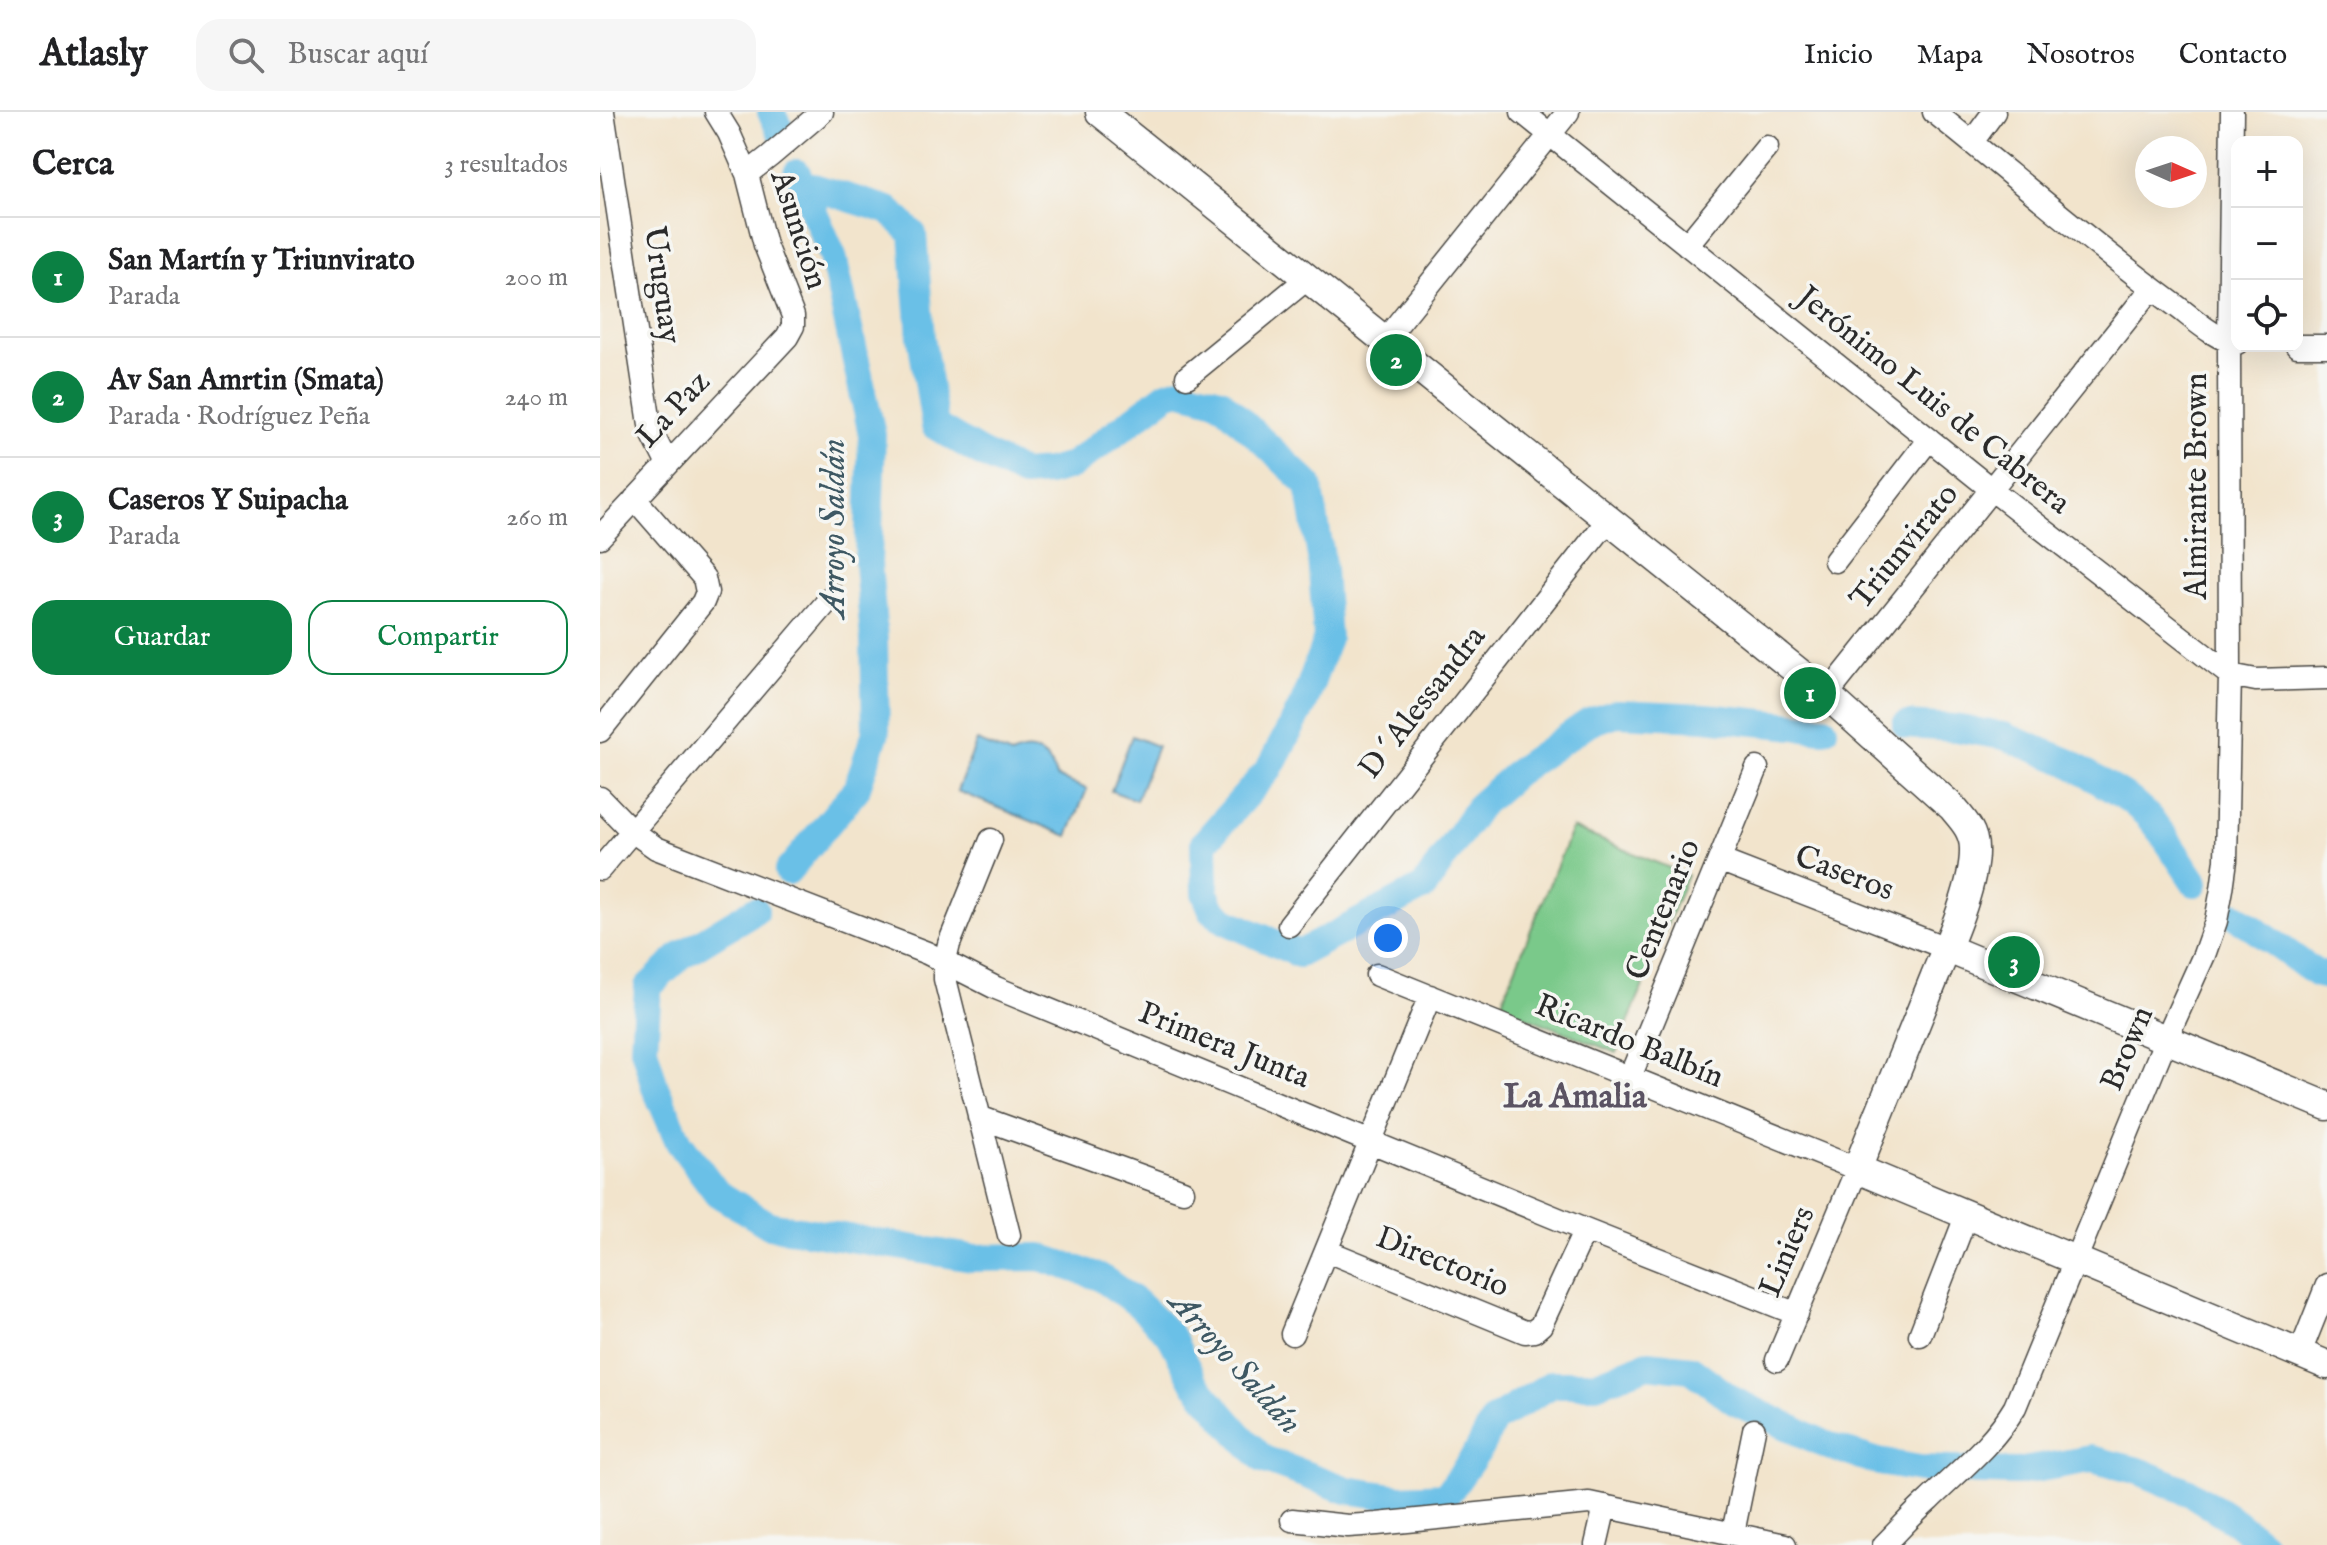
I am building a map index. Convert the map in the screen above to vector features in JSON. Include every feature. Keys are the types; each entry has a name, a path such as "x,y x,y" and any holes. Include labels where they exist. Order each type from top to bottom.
{"main road":[{"path":"1109,115 1827,695 1968,825 1974,848 1971,874 1946,948 1857,1169 2327,1365"},
{"path":"1946,948 2327,1106"}],"street":[{"name":"Uruguay","path":"603,112 651,431 667,463"},
{"name":"Asunción","path":"716,112 747,174 759,227 793,316 793,326"},
{"path":"747,174 822,112"},
{"name":"Jerónimo Luis de Cabrera","path":"1522,112 1991,489 2230,675"},
{"path":"1385,340 1568,112"},
{"path":"1934,112 2152,288 2231,342"},
{"path":"1972,142 1994,112"},
{"name":"Almirante Brown","path":"2232,112 2233,280"},
{"path":"1687,245 1767,147"},
{"path":"1187,377 1308,278"},
{"name":"Triunvirato","path":"1827,695 2152,288"},
{"name":"La Paz","path":"600,537 787,337 793,326"},
{"path":"2303,346 2327,346"},
{"name":"Almirante Brown","path":"2226,860 2233,352"},
{"path":"1835,561 1929,439"},
{"path":"600,731 703,602 707,592 704,578 635,499"},
{"name":"D´Alessandra","path":"1289,925 1608,520"},
{"path":"600,869 833,595"},
{"path":"2230,675 2256,680 2327,678"},
{"name":"Centenario","path":"1630,1077 1757,768"},
{"name":"Primera Junta","path":"600,798 632,831 656,848 945,961 996,988 1797,1314"},
{"path":"991,840 949,944 945,979 1009,1235"},
{"name":"Caseros","path":"1719,860 1946,948"},
{"name":"Brown","path":"1884,1545 1982,1452 2015,1407 2166,1039 2204,955 2216,921 2226,860"},
{"name":"Ricardo Balbín","path":"1377,975 1857,1169"},
{"path":"1292,1334 1430,996"},
{"path":"979,1117 1183,1191"},
{"name":"Liniers","path":"1777,1360 1857,1169"},
{"path":"1920,1335 1967,1214"},
{"name":"Directorio","path":"1327,1251 1525,1332 1534,1331 1541,1325 1585,1230"},
{"path":"2300,1353 2327,1285"},
{"path":"1733,1533 1754,1430"},
{"path":"1292,1520 1348,1526 1577,1503 1605,1506 1785,1545"},
{"path":"1596,1545 1605,1506"}],"green space":[{"path":"1572,828 1687,875 1616,1053 1500,1006"}],"water":[{"path":"1132,736 1157,746 1136,800 1111,791"},
{"path":"977,741 1011,755 1027,751 1040,753 1050,762 1056,777 1087,789 1068,836 957,791"}],"waterway":[{"name":"Arroyo Saldán","path":"771,112 782,134"},
{"name":"Arroyo Saldán","path":"788,871 856,790 876,732 868,563 872,434 833,256 797,173"},
{"path":"800,183 888,210 913,234 921,337 935,426 1023,474 1048,472 1071,466 1167,394 1179,390 1220,401 1309,485 1321,557 1327,638 1304,703 1269,769 1204,843 1205,893 1212,910 1226,921 1299,954 1424,887 1479,806 1521,769 1589,722 1617,713 1705,717 1824,729"},
{"path":"1906,725 1955,728 2004,736 2068,762 2130,800 2147,815 2195,883"},
{"name":"Arroyo Saldán","path":"755,910 683,954 648,987 644,1048 655,1087 679,1142 717,1193 769,1225 972,1258 1040,1257 1100,1277 1137,1303 1170,1335 1194,1382 1263,1459 1347,1490 1400,1498 1446,1496 1478,1451 1494,1420 1552,1384 1596,1384 1648,1364 1691,1369 1734,1401 1831,1447 1879,1462 1920,1469 2017,1472 2091,1459 2139,1471 2191,1493 2236,1522 2264,1545"},
{"path":"2235,915 2317,974 2327,976"}],"place":[{"name":"Av San Amrtin (Smata)","path":"1396,360"},
{"name":"San Martín y Triunvirato","path":"1810,693"},
{"name":"Caseros Y Suipacha","path":"2014,962"}],"district":[{"name":"La Amalia","path":"1575,1097"}]}
